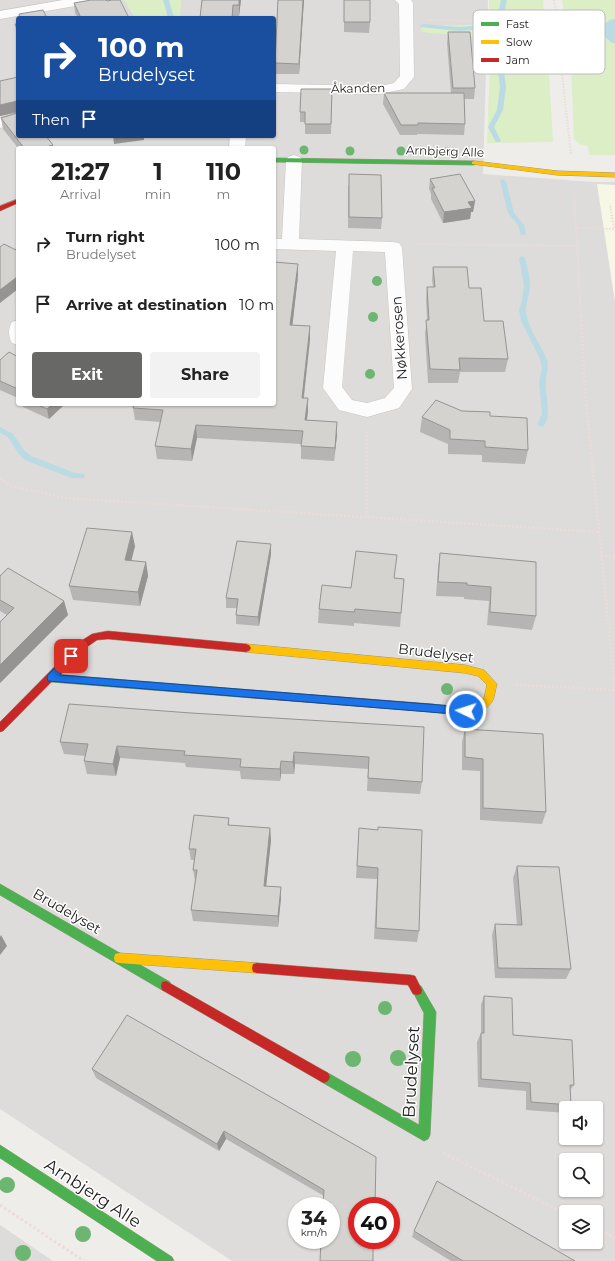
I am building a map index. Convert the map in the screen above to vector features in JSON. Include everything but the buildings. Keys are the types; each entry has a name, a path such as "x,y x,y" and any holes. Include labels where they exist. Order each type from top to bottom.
{"street":[{"path":"0,15 87,0"},
{"name":"Åkanden","path":"276,88 380,90 399,86 408,77 406,3 402,0"},
{"path":"0,124 16,119"},
{"name":"Arnbjerg Alle","path":"276,160 480,163 557,173 615,175"},
{"path":"294,160 282,244 393,247"},
{"path":"0,209 16,202"},
{"name":"Nøkkerosen","path":"346,245 332,388 346,405 367,410 392,403 403,389 393,247"},
{"name":"Brudelyset","path":"0,728 81,646 95,637 108,635 465,669 481,673 492,684"},
{"path":"51,678 466,711 483,706 492,693 492,684"},
{"name":"Brudelyset","path":"0,889 424,1135 430,1012 410,980 119,958"},
{"name":"Arnbjerg Alle","path":"0,1151 168,1261"}],"path":[{"path":"554,0 555,10"},
{"path":"406,19 473,20"},
{"path":"492,684 615,690 585,390 573,174 562,74"},
{"path":"576,228 614,229 610,204"},
{"path":"393,247 409,244 577,246"},
{"path":"367,410 368,516"},
{"path":"0,479 12,486 64,498 368,516 599,532"},
{"path":"601,555 615,557"},
{"path":"424,1135 444,1154 559,1211"},
{"path":"0,1205 84,1261"},
{"path":"603,1232 615,1238"}],"shaded area":[{"path":"0,0 488,0 488,10 473,10 473,74 486,74 483,174 593,182 615,182 615,1261 232,1261 0,1109"},
{"path":"597,184 615,185 615,302"},
{"path":"0,1225 53,1261 0,1261"}],"green space":[{"path":"124,0 181,0 180,16 134,16"},
{"path":"489,0 543,0 544,10 489,10"},
{"path":"562,0 615,0 615,155 589,155 588,146 579,144 574,139 571,74 605,74 605,10 563,10"},
{"path":"426,25 473,25 473,36 428,33 421,31 421,29"},
{"path":"490,74 549,74 553,142 487,143"}],"water":[{"path":"615,19 615,43 612,43 605,37 605,24"}],"waterway":[{"path":"166,0 170,16"},
{"path":"502,10 504,0"},
{"path":"423,26 459,29 473,28"},
{"path":"498,141 491,127 500,110 503,87 501,74"},
{"path":"503,181 511,213 521,225 523,234"},
{"path":"522,258 527,285 522,310 524,321 543,359 545,368 542,382 545,414 541,425"},
{"path":"0,430 11,436 24,455 28,458 74,476 81,476"}],"traffic: fast":[{"path":"276,160 474,163"},
{"path":"51,678 252,694"},
{"path":"0,889 166,986"},
{"path":"324,1077 424,1135 430,1012 417,990"},
{"path":"0,1151 168,1261"}],"traffic: slow":[{"path":"474,163 557,173 615,175"},
{"path":"246,648 465,669 481,673 492,684 488,700 476,708 462,711 432,708"},
{"path":"119,958 257,968"}],"traffic: jam":[{"path":"0,209 16,202"},
{"path":"0,728 81,646 95,637 108,635 246,648"},
{"path":"252,694 432,708"},
{"path":"257,968 411,980 417,990"},
{"path":"166,986 324,1077"}],"route":[{"path":"71,656 51,678 466,711"}]}
